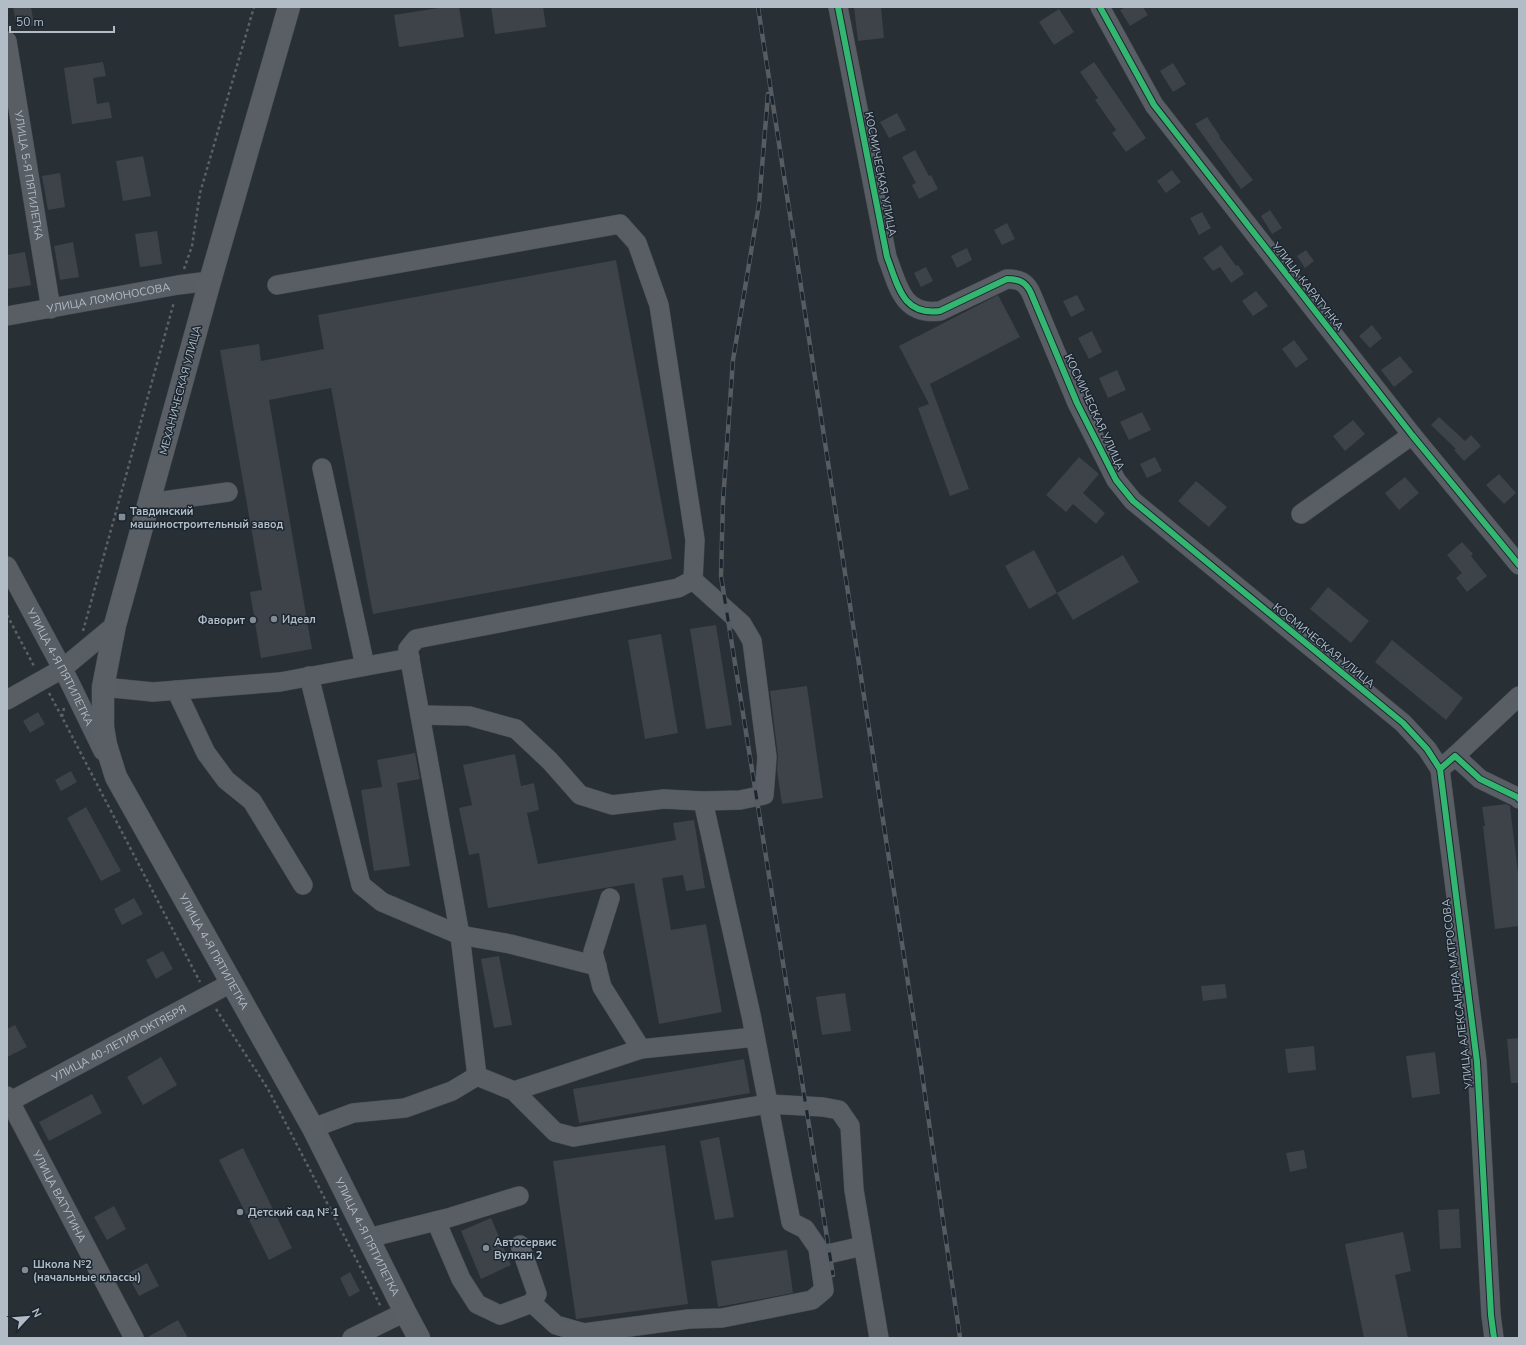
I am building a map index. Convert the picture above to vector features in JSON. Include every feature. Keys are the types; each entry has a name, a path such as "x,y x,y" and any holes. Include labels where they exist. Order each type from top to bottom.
{"main road":[{"name":"МЕХАНИЧЕСКАЯ УЛИЦА","path":"116,776 106,745 103,727 103,687 115,625 210,281 289,7"},
{"name":"УЛИЦА 4-Я ПЯТИЛЕТКА","path":"116,776 313,1128 419,1338"}],"street":[{"name":"КОСМИЧЕСКАЯ УЛИЦА","path":"838,7 887,257 901,294 906,302 928,312 940,311 1007,279 1016,279 1023,282 1031,293 1077,403 1116,480 1133,501 1403,723 1427,749 1440,769"},
{"name":"УЛИЦА КАРАТУНКА","path":"1100,7 1154,105 1412,435 1519,565"},
{"name":"УЛИЦА 5-Я ПЯТИЛЕТКА","path":"7,41 51,309"},
{"path":"277,285 620,224 637,243 659,306 695,540 693,580"},
{"name":"УЛИЦА ЛОМОНОСОВА","path":"7,316 178,285 210,281"},
{"path":"1301,514 1412,435"},
{"path":"322,468 365,666"},
{"path":"149,503 228,492"},
{"name":"УЛИЦА 4-Я ПЯТИЛЕТКА","path":"7,566 62,669 116,776"},
{"path":"477,1076 460,936 408,649 416,639 678,588 693,580"},
{"path":"420,715 469,716 516,729 550,761 580,795 612,805 664,799 703,801 740,800 764,795 767,757 752,641 742,624 693,580"},
{"path":"7,700 62,669 115,625"},
{"path":"103,687 153,692 280,682 410,658"},
{"path":"309,676 361,885 382,902 460,936 510,944 597,966"},
{"path":"176,690 206,753 226,780 252,801 303,885"},
{"path":"1440,769 1519,696"},
{"path":"1455,756 1480,779 1519,798 1519,800"},
{"name":"УЛИЦА АЛЕКСАНДРА МАТРОСОВА","path":"1440,769 1477,1062 1490,1307 1494,1338"},
{"path":"532,1303 556,1325 584,1333 689,1319 722,1318 812,1300 824,1290 818,1248 805,1229 791,1222 755,1037 703,801"},
{"path":"610,898 592,952 602,986 641,1049"},
{"name":"УЛИЦА 40-ЛЕТИЯ ОКТЯБРЯ","path":"8,1100 232,983"},
{"path":"514,1091 641,1049 755,1037"},
{"path":"477,1076 514,1091 555,1132 574,1137 768,1104 823,1107 839,1110 850,1126 854,1190 878,1338"},
{"path":"313,1128 353,1113 405,1108 452,1091 477,1076"},
{"name":"УЛИЦА ВАТУТИНА","path":"8,1100 134,1338"},
{"path":"368,1238 436,1221 519,1196"},
{"path":"436,1221 461,1279 477,1304 500,1315 532,1303 537,1294 520,1245"},
{"path":"819,1256 863,1246"},
{"path":"352,1338 405,1312"}],"building":[{"path":"13,7 31,7 34,25 17,28"},
{"path":"445,7 459,7 464,37 399,47 394,15"},
{"path":"491,7 543,7 546,27 495,34"},
{"path":"854,7 881,7 884,38 858,41"},
{"path":"1126,7 1143,7 1148,15 1130,26 1120,10"},
{"path":"1059,9 1074,32 1054,45 1039,22"},
{"path":"103,62 106,76 93,78 97,104 109,102 112,118 72,124 64,68"},
{"path":"1094,62 1146,138 1126,152 1112,133 1116,130 1095,100 1098,98 1080,72"},
{"path":"1173,63 1186,84 1173,92 1160,71"},
{"path":"897,113 906,130 889,138 880,122"},
{"path":"1207,117 1220,136 1219,137 1253,180 1241,189 1195,124"},
{"path":"915,150 938,189 919,199 912,185 916,183 902,157"},
{"path":"143,156 151,196 123,201 116,161"},
{"path":"1172,170 1181,182 1166,193 1157,181"},
{"path":"60,173 65,207 48,210 42,176"},
{"path":"1270,210 1282,228 1272,234 1261,216"},
{"path":"1202,212 1211,228 1199,235 1190,218"},
{"path":"1007,223 1015,239 1002,245 994,230"},
{"path":"157,231 162,264 140,267 135,234"},
{"path":"73,242 79,277 60,280 54,246"},
{"path":"1221,245 1236,266 1238,265 1244,274 1231,283 1220,267 1213,271 1203,258"},
{"path":"967,248 972,260 957,268 951,256"},
{"path":"1306,250 1314,261 1305,268 1297,256"},
{"path":"25,252 31,285 7,289 7,255"},
{"path":"616,260 672,559 373,614 331,388 269,400 312,649 261,658 250,592 262,590 220,350 259,344 261,361 324,349 318,315"},
{"path":"926,267 933,281 921,287 914,273"},
{"path":"1256,291 1268,306 1253,316 1242,301"},
{"path":"998,295 1020,337 930,384 969,489 950,496 918,408 929,404 899,346"},
{"path":"1077,295 1085,310 1071,317 1063,301"},
{"path":"1372,325 1382,338 1370,348 1359,336"},
{"path":"1092,331 1102,352 1089,359 1078,338"},
{"path":"1294,340 1308,359 1296,368 1282,349"},
{"path":"1400,356 1413,372 1394,387 1381,370"},
{"path":"1117,370 1126,390 1108,398 1099,378"},
{"path":"1142,412 1151,430 1129,440 1120,422"},
{"path":"1439,417 1465,441 1471,435 1481,446 1464,461 1454,450 1456,449 1431,425"},
{"path":"1353,420 1365,434 1345,451 1333,436"},
{"path":"1079,457 1099,474 1083,493 1105,513 1096,524 1073,504 1066,512 1046,495"},
{"path":"1155,457 1162,471 1147,478 1140,464"},
{"path":"1499,474 1516,493 1504,504 1486,485"},
{"path":"1405,477 1419,493 1399,510 1385,493"},
{"path":"1196,481 1227,507 1209,527 1178,501"},
{"path":"1462,542 1473,554 1471,556 1487,576 1467,592 1456,578 1462,573 1447,555"},
{"path":"1034,550 1057,593 1029,609 1005,566"},
{"path":"1123,555 1139,582 1073,620 1057,593"},
{"path":"1328,587 1369,621 1351,643 1310,609"},
{"path":"716,625 732,725 706,729 690,629"},
{"path":"661,634 678,733 645,739 628,640"},
{"path":"1392,640 1463,698 1446,720 1375,662"},
{"path":"807,686 823,798 782,804 777,770 778,756 770,691"},
{"path":"38,712 45,724 30,733 23,721"},
{"path":"415,753 420,779 397,783 410,866 374,871 361,790 382,787 377,760"},
{"path":"515,754 521,786 534,783 539,810 527,813 538,864 676,840 673,823 694,820 705,888 686,891 683,875 662,878 671,930 706,924 722,1012 659,1024 634,883 488,908 479,853 469,855 459,808 472,805 463,765"},
{"path":"71,771 77,782 61,791 55,780"},
{"path":"1506,804 1510,806 1519,881 1519,926 1495,929 1482,807"},
{"path":"86,807 121,871 101,881 67,818"},
{"path":"134,898 143,914 122,925 114,909"},
{"path":"163,951 173,969 156,979 146,960"},
{"path":"499,956 512,1025 494,1028 481,959"},
{"path":"1225,984 1227,998 1203,1001 1201,986"},
{"path":"845,993 851,1031 822,1035 816,997"},
{"path":"15,1025 27,1047 7,1057 7,1029"},
{"path":"1519,1038 1519,1083 1511,1083 1507,1039"},
{"path":"1314,1046 1316,1070 1288,1073 1285,1049"},
{"path":"1435,1052 1440,1094 1412,1098 1406,1056"},
{"path":"161,1057 177,1085 143,1105 127,1077"},
{"path":"744,1059 750,1093 579,1123 573,1089"},
{"path":"92,1094 102,1113 49,1141 39,1122"},
{"path":"719,1137 734,1217 715,1220 700,1141"},
{"path":"665,1145 688,1304 576,1319 553,1161"},
{"path":"243,1148 292,1248 269,1260 219,1160"},
{"path":"1304,1150 1307,1168 1290,1172 1286,1153"},
{"path":"114,1206 126,1229 107,1240 94,1217"},
{"path":"1459,1209 1461,1248 1440,1249 1438,1210"},
{"name":"Автосервис Вулкан 2","path":"491,1218 511,1265 481,1279 461,1231"},
{"path":"1403,1232 1411,1271 1395,1275 1408,1338 1364,1338 1345,1244"},
{"path":"787,1250 793,1293 718,1307 711,1261"},
{"path":"147,1263 159,1286 139,1296 127,1274"},
{"path":"350,1272 360,1291 349,1297 340,1278"},
{"path":"178,1320 188,1338 146,1338"}],"railway":[{"path":"758,7 921,1067 960,1338"},
{"path":"768,94 759,204 733,360 723,501 721,576 833,1275"}],"cycle path":[{"path":"838,7 887,257 899,288 909,303 917,309 940,311 1007,279 1022,282 1027,286 1077,403 1116,480 1133,501 1403,723 1427,749 1440,769 1455,756 1480,779 1519,799"},
{"path":"1100,7 1154,105 1412,435 1519,565"},
{"path":"1440,769 1477,1062 1491,1315 1494,1338"}],"place":[{"name":"Тавдинский машиностроительный завод","path":"122,517"},
{"name":"Идеал","path":"274,619"},
{"name":"Фаворит","path":"253,620"},
{"name":"Детский сад № 1","path":"240,1212"},
{"name":"Автосервис Вулкан 2","path":"486,1248"},
{"name":"Школа №2 (начальные классы)","path":"25,1270"}]}
